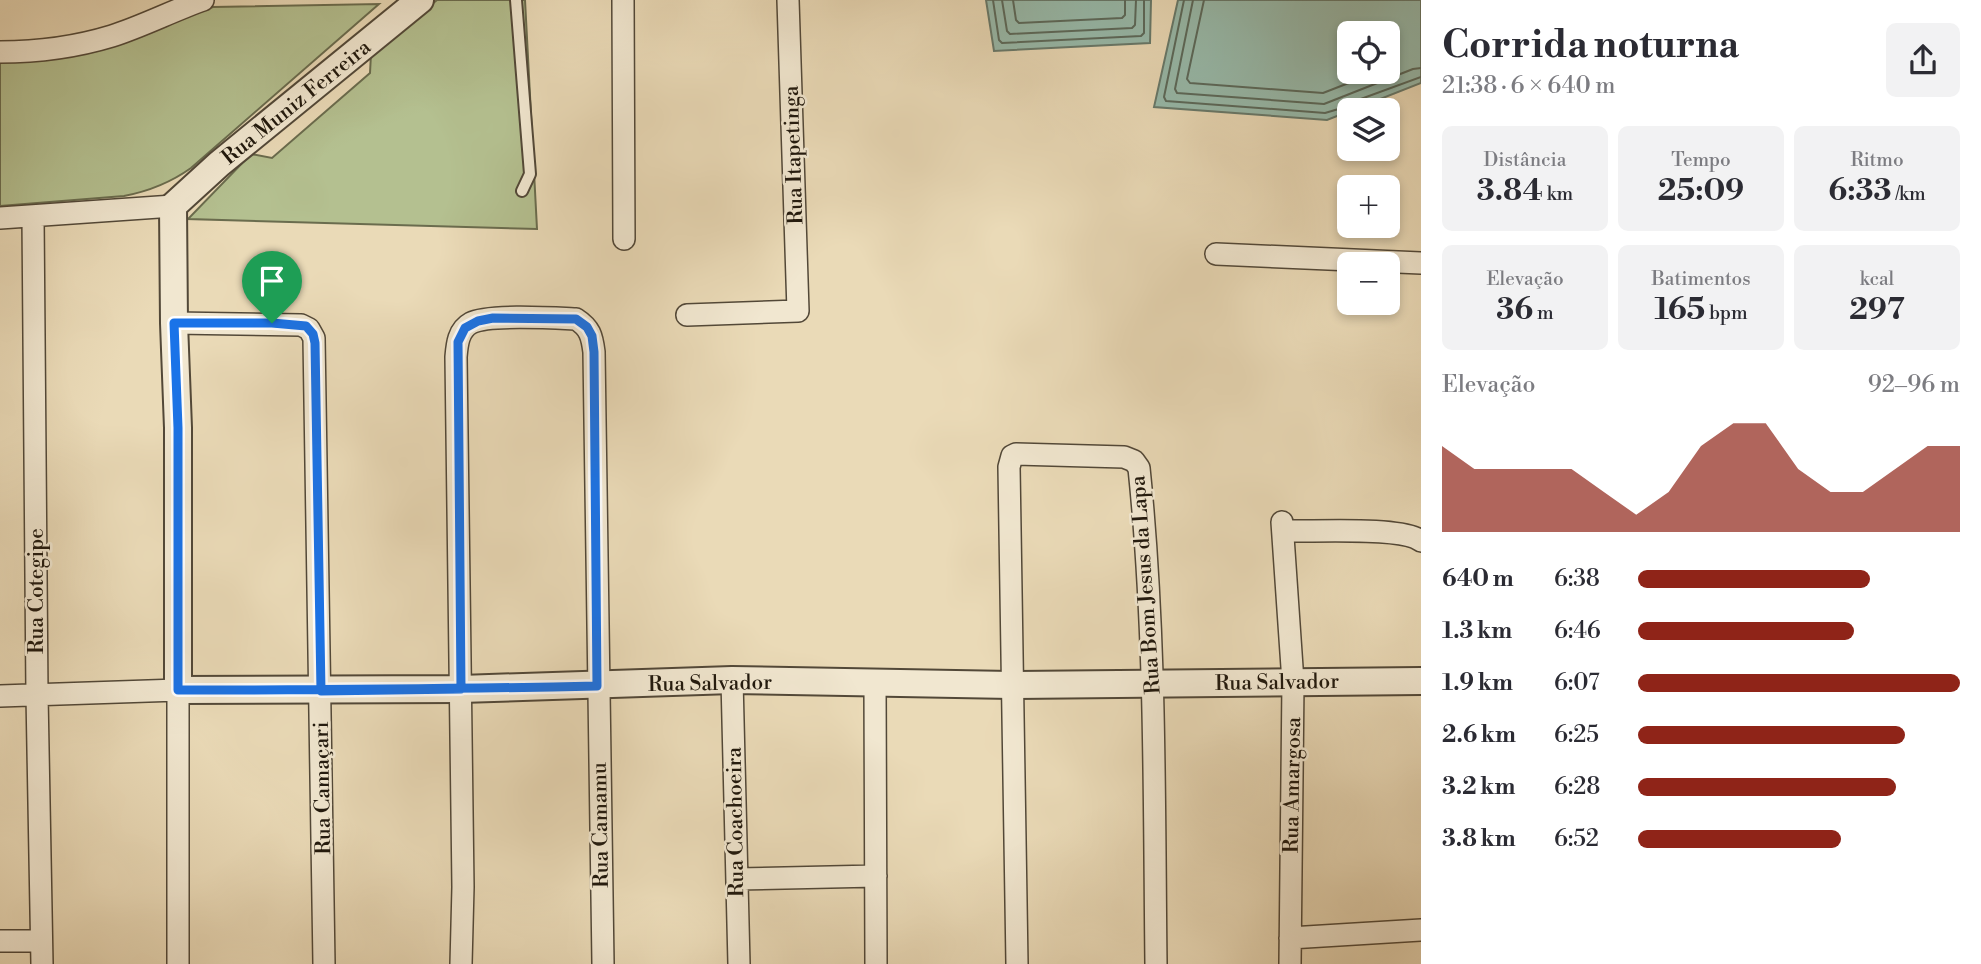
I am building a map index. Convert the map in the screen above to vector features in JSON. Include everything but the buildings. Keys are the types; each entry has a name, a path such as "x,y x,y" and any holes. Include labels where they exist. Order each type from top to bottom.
{"street":[{"path":"0,52 66,48 114,35 203,0"},
{"name":"Rua Muniz Ferreira","path":"173,205 219,164 420,0"},
{"path":"623,0 624,239"},
{"name":"Rua Itapetinga","path":"687,315 798,311 788,0"},
{"path":"0,218 173,205 178,428 178,964"},
{"name":"Rua Cotegipe","path":"33,217 42,964"},
{"path":"1216,254 1421,262"},
{"name":"Rua Camamu","path":"461,689 456,357 458,342 465,328 478,321 493,318 576,319 587,327 592,336 594,352 603,964"},
{"name":"Rua Camaçari","path":"174,323 301,325 306,326 313,334 324,964"},
{"name":"Rua Bom Jesus da Lapa","path":"1017,964 1009,467 1012,456 1017,454 1111,456 1131,458 1136,463 1145,532 1154,685 1156,964"},
{"name":"Rua Amargosa","path":"1290,964 1293,682 1283,527 1394,532 1412,535 1421,541"},
{"name":"Rua Salvador","path":"0,696 178,690 461,689 732,680 1011,685 1421,681"},
{"name":"Rua Coachoeira","path":"732,680 739,964"},
{"path":"875,683 876,964"},
{"path":"461,689 461,964"},
{"path":"737,879 876,876"},
{"path":"1290,938 1421,930"},
{"path":"0,941 41,941"}],"lane":[{"path":"516,0 530,174 522,191"}],"green space":[{"path":"437,0 525,0 537,229 188,219 251,154 272,158 370,73 371,54"},
{"path":"379,4 191,168 175,178 151,189 124,196 0,206 0,62 64,55 213,7"}],"water":[{"path":"986,0 1151,0 1150,43 994,51"},
{"path":"1178,0 1421,0 1421,83 1383,98 1337,98 1337,116 1327,120 1154,107"}],"route":[{"path":"272,323 174,323 178,428 178,690 321,691 461,689 597,686 594,352 592,336 587,327 576,319 493,318 469,324 461,333 456,366 461,689 391,690 321,691 315,343 313,334 306,326 272,323"}]}
